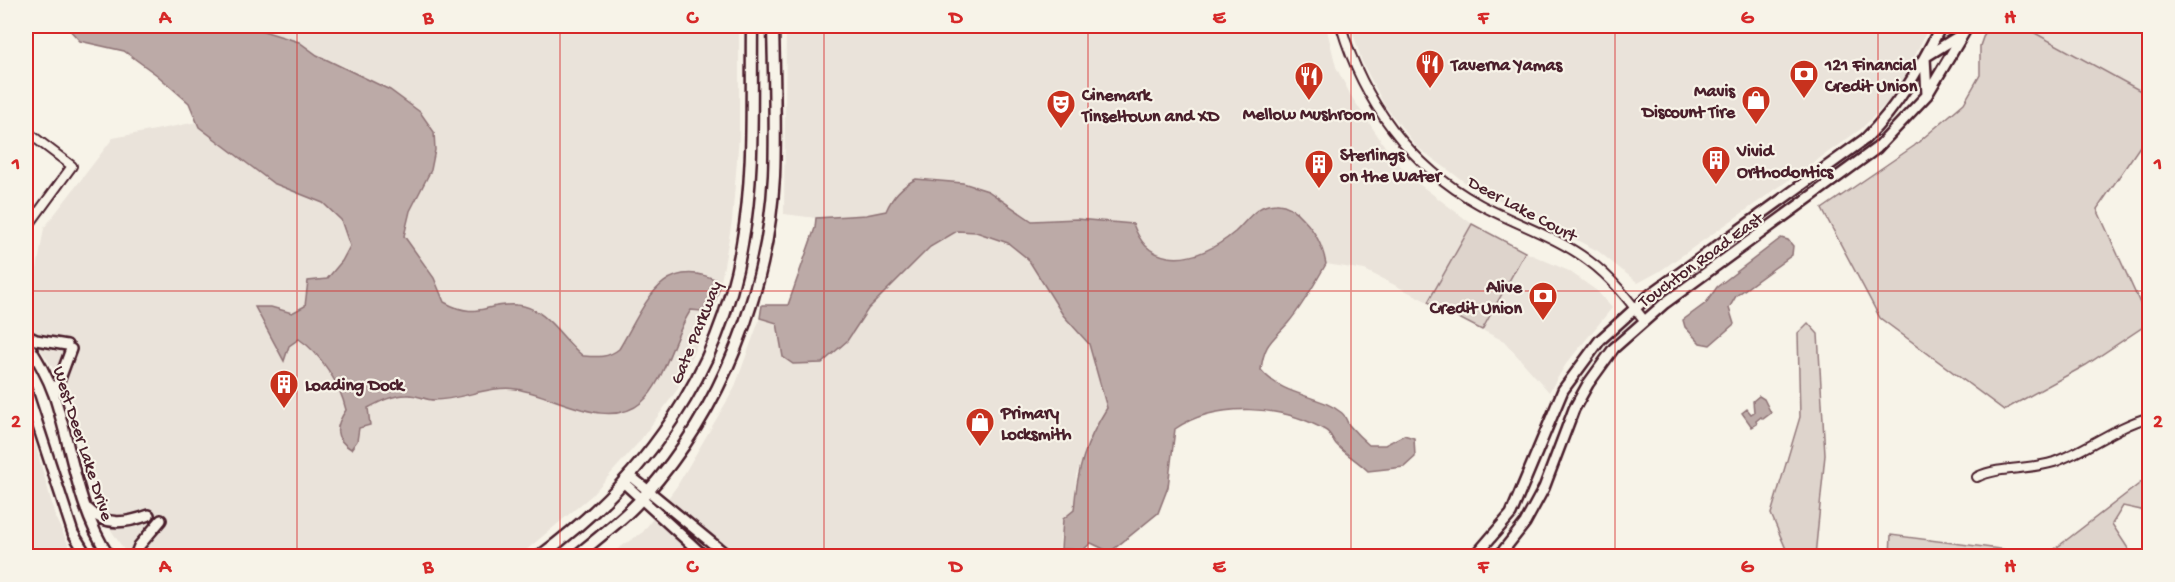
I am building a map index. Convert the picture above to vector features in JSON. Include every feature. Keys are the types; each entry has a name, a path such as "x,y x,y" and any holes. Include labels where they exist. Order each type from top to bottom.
{"main road":[{"name":"Gate Parkway","path":"540,556 585,522 666,432 689,394 729,296 742,243 749,186 752,26"},
{"path":"576,556 646,495 692,432 718,385 739,338 755,289 765,247 773,178 773,26"}],"street":[{"name":"Deer Lake Court","path":"1341,26 1356,68 1379,112 1427,167 1479,204 1587,259 1612,281 1644,320"},
{"name":"Touchton Road East","path":"1475,556 1494,536 1519,498 1554,407 1575,370 1600,340 1634,308 1865,139 1884,121 1905,92 1941,26"},
{"path":"1927,95 1925,57 1966,29"},
{"name":"Touchton Road East","path":"1499,556 1525,522 1544,488 1569,419 1588,384 1620,342 1644,320 1877,148 1899,128 1927,95 1966,29"},
{"path":"26,131 72,166 26,229"},
{"path":"1782,198 1792,212"},
{"path":"26,208 36,215"},
{"path":"26,335 36,340 69,347 54,395"},
{"name":"West Deer Lake Drive","path":"26,342 44,370 54,395 86,507 109,556"},
{"name":"West Deer Lake Drive","path":"26,389 73,533 87,556"},
{"path":"1977,477 1989,472 2056,461 2081,450 2122,426 2150,417"},
{"path":"626,478 728,556"},
{"path":"646,495 704,556"},
{"path":"86,507 95,516 118,523 149,515"},
{"path":"135,556 139,546 161,520"}],"shaded area":[{"path":"66,26 247,26 299,42 317,55 390,90 420,112 434,132 435,150 431,170 410,211 404,236 434,278 444,302 474,311 506,305 528,307 546,318 583,356 593,357 606,355 619,349 647,301 657,288 669,279 683,274 700,275 721,282 712,312 691,310 657,383 642,402 628,410 597,413 531,393 506,388 455,398 431,400 414,395 402,395 368,408 370,425 359,428 357,441 351,449 341,441 338,431 346,410 343,400 322,361 299,339 289,346 284,361 255,307 271,307 292,313 305,306 308,281 327,279 342,261 350,246 341,220 323,203 273,183 199,127 189,103 157,75 124,51 80,41"},
{"path":"247,26 739,26 739,136 732,221 721,282 702,333 677,390 639,442 591,496 519,556 128,556 109,527 89,480 64,385 27,329 44,228 113,138 386,86 363,78 348,68 317,55 299,42"},
{"path":"786,26 1326,26 1336,67 1351,96 1388,151 1411,178 1472,224 1428,302 1365,270 1326,264 1323,249 1256,210 1235,232 1208,250 1180,259 1159,255 1140,242 1133,224 1077,219 1032,221 988,191 963,183 930,180 897,194 891,199 886,211 866,215 816,218 784,214"},
{"path":"1351,26 1929,26 1907,73 1891,99 1861,129 1660,271 1638,283 1598,251 1466,183 1417,147 1385,106 1362,62"},
{"path":"1987,26 2022,26 2150,96 2149,133 2097,209 2149,323 2086,365 2004,410 1880,318 1822,209 1914,146 1964,103 1980,75 1980,46"},
{"path":"2022,26 2125,26 2149,35 2149,95"},
{"path":"916,179 963,183 988,191 1032,221 1077,219 1133,224 1150,250 1177,258 1204,252 1220,243 1235,232 1253,213 1263,207 1276,204 1288,206 1315,234 1321,245 1326,264 1298,310 1270,343 1264,354 1261,370 1280,386 1322,402 1342,413 1349,425 1369,445 1385,445 1404,435 1414,438 1415,457 1404,467 1368,471 1340,448 1327,431 1290,415 1250,410 1229,410 1210,414 1191,420 1175,429 1168,487 1158,513 1110,552 1091,543 1083,550 1061,549 1063,519 1074,510 1083,457 1107,408 1089,344 1063,315 1028,259 1008,243 976,232 957,231 930,247 868,309 847,341 822,363 793,364 783,357 777,323 760,318 762,305 788,305 815,228 816,218 866,215 886,211 898,192"},
{"path":"1472,224 1525,252 1482,330 1428,302"},
{"path":"957,231 976,232 1008,243 1028,259 1063,315 1089,343 1107,408 1095,427 1076,475 1074,511 1060,538 1058,556 607,556 643,532 677,486 734,389 760,318 777,323 783,357 847,341 868,309 899,276 930,247"},
{"path":"1781,238 1788,240 1793,246 1792,255 1736,296 1729,308 1734,324 1710,345 1700,343 1685,327 1683,320 1706,303 1717,287"},
{"path":"1525,252 1569,271 1597,291 1612,308 1566,364 1549,392 1504,341 1482,330"},
{"path":"1808,323 1818,334 1825,455 1815,556 1789,556 1771,514 1800,417 1798,333"},
{"path":"1759,396 1764,399 1771,413 1763,419 1761,417 1752,427 1742,413 1747,409 1751,414 1754,412 1753,401"},
{"path":"26,412 57,521 74,556 26,556"},
{"path":"2143,481 2149,482 2149,523 2141,510 2123,506 2112,524 2133,556 1890,556 1891,535 2047,555"}],"place":[{"name":"Taverna Yamas","path":"1430,90"},
{"name":"121 Financial Credit Union","path":"1804,100"},
{"name":"Mellow Mushroom","path":"1309,102"},
{"name":"Mavis Discount Tire","path":"1756,126"},
{"name":"Cinemark Tinseltown and XD","path":"1061,130"},
{"name":"Vivid Orthodontics","path":"1716,186"},
{"name":"Sterlings on the Water","path":"1319,190"},
{"name":"Alive Credit Union","path":"1543,322"},
{"name":"Loading Dock","path":"284,410"},
{"name":"Primary Locksmith","path":"980,448"}]}
